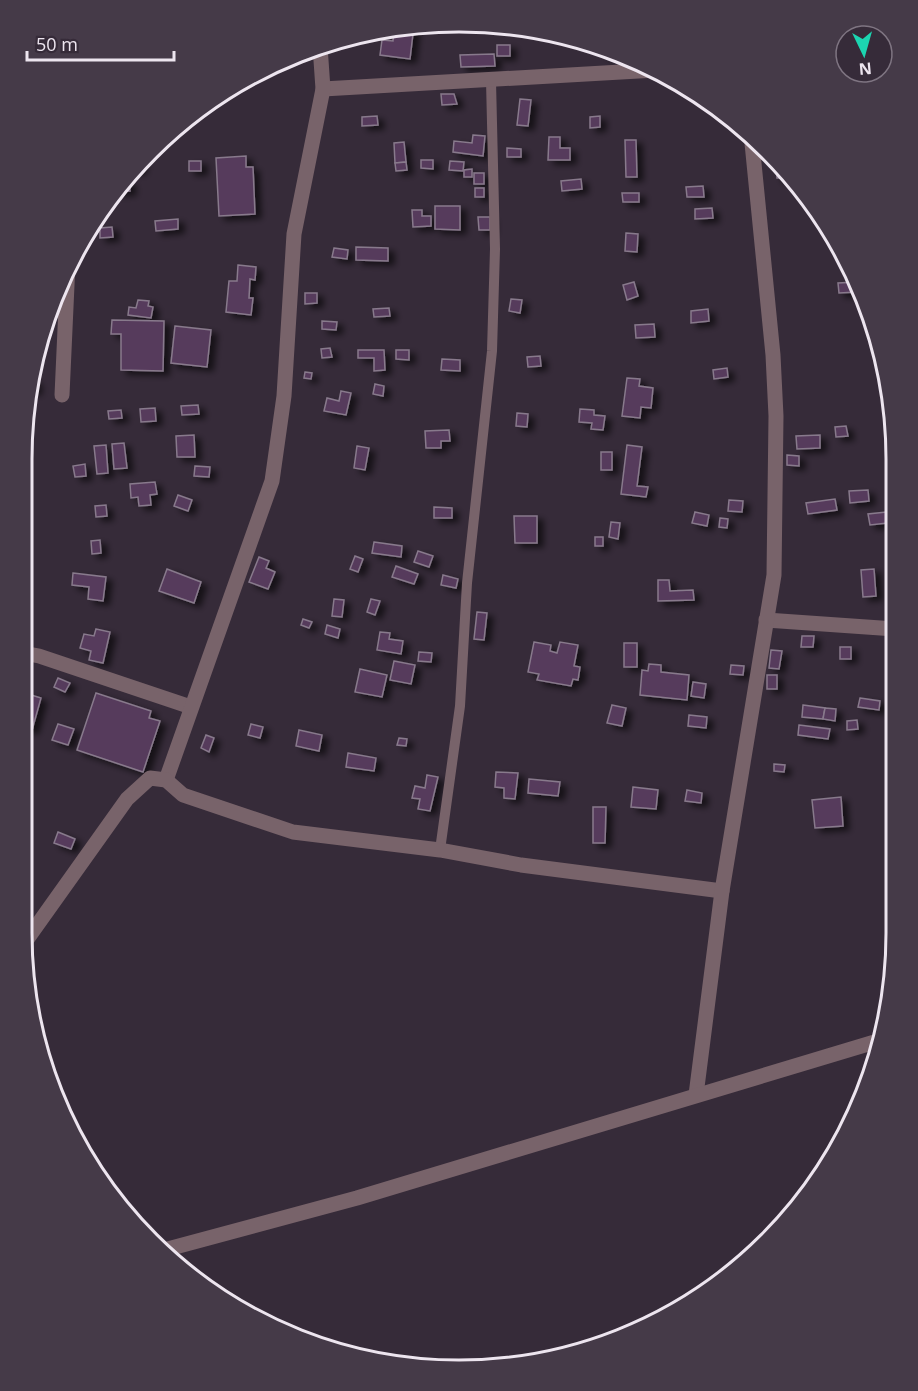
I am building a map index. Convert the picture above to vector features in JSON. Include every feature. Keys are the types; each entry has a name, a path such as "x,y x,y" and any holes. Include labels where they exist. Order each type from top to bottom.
{"street":[{"path":"166,780 272,481 284,396 294,234 323,89 321,55"},
{"path":"323,89 491,81 636,70"},
{"path":"696,1095 722,891 774,575 776,416 773,356 753,149"},
{"path":"62,395 67,289"},
{"path":"766,620 886,628"},
{"path":"32,655 191,707"},
{"path":"32,932 133,792 150,778 166,780 183,795 293,832 440,850 521,865 722,891"},
{"path":"172,1248 357,1198 872,1043"}],"lane":[{"path":"440,850 460,706 467,583 492,351 495,249 491,81"}],"building":[{"path":"413,34 410,59 380,55 382,40 393,41 393,37"},
{"path":"497,45 510,45 510,56 497,56"},
{"path":"494,54 495,66 461,67 460,55"},
{"path":"441,94 454,94 457,104 442,105"},
{"path":"520,99 531,100 528,126 517,125"},
{"path":"377,116 378,125 362,126 362,117"},
{"path":"600,116 600,127 590,128 590,117"},
{"path":"473,135 485,136 483,156 453,152 454,141 472,143"},
{"path":"549,137 560,137 560,148 570,148 570,160 548,160"},
{"path":"625,140 636,140 637,177 626,177"},
{"path":"404,142 406,162 395,163 394,143"},
{"path":"507,148 521,149 521,157 507,157"},
{"path":"246,156 246,167 253,167 255,214 219,216 216,158"},
{"path":"421,160 433,160 433,169 421,168"},
{"path":"189,161 201,161 201,171 189,171"},
{"path":"450,161 464,162 463,171 449,170"},
{"path":"406,162 407,170 396,171 395,163"},
{"path":"472,169 472,177 464,177 464,170"},
{"path":"474,173 484,173 484,184 474,184"},
{"path":"581,179 582,189 562,191 561,181"},
{"path":"703,186 704,197 687,197 686,187"},
{"path":"475,188 484,188 484,197 475,197"},
{"path":"622,193 639,193 639,202 623,202"},
{"path":"435,206 460,206 460,230 435,229"},
{"path":"712,208 713,218 695,219 695,209"},
{"path":"412,210 422,210 422,216 431,216 431,226 413,227"},
{"path":"478,217 490,217 490,230 479,230"},
{"path":"178,219 178,229 156,231 155,221"},
{"path":"112,227 113,237 100,238 100,228"},
{"path":"626,233 638,234 637,252 625,251"},
{"path":"356,247 388,248 388,261 356,260"},
{"path":"334,248 348,250 347,259 332,257"},
{"path":"238,265 256,267 255,280 250,279 249,298 253,298 251,315 226,312 229,281 237,281"},
{"path":"634,282 638,296 627,300 623,285"},
{"path":"848,282 853,292 839,293 838,283"},
{"path":"305,293 317,293 317,303 305,304"},
{"path":"511,299 522,300 520,313 509,311"},
{"path":"138,300 149,301 148,306 153,307 151,318 128,315 129,307 136,308"},
{"path":"389,308 390,316 374,317 373,309"},
{"path":"708,309 709,321 691,323 691,311"},
{"path":"112,320 164,321 163,371 121,370 121,334 111,334"},
{"path":"322,321 337,322 336,330 322,329"},
{"path":"654,324 655,337 636,338 635,325"},
{"path":"175,326 211,330 207,367 171,363"},
{"path":"330,348 332,357 322,358 321,349"},
{"path":"358,350 384,350 385,370 374,371 374,358 358,358"},
{"path":"396,350 409,350 409,360 396,359"},
{"path":"540,356 541,366 528,367 527,357"},
{"path":"442,359 460,360 460,371 441,370"},
{"path":"727,368 728,377 714,379 713,370"},
{"path":"305,372 312,373 311,379 304,378"},
{"path":"627,378 640,379 639,386 653,388 651,408 641,407 640,418 622,416"},
{"path":"375,384 384,386 383,396 373,394"},
{"path":"341,391 351,393 346,415 324,411 327,398 339,401"},
{"path":"198,405 199,414 182,415 181,406"},
{"path":"155,408 156,421 141,422 140,409"},
{"path":"580,409 594,410 594,415 605,416 603,430 591,429 592,423 579,422"},
{"path":"121,410 122,418 109,419 108,411"},
{"path":"517,413 528,414 527,427 516,426"},
{"path":"846,426 848,436 836,437 835,427"},
{"path":"449,430 450,441 441,441 441,448 426,448 425,431"},
{"path":"194,435 195,457 177,457 176,436"},
{"path":"820,435 820,448 797,449 796,436"},
{"path":"124,443 127,468 114,469 112,444"},
{"path":"106,445 108,473 97,474 94,446"},
{"path":"627,445 642,447 637,486 648,487 646,497 621,494"},
{"path":"357,446 369,448 365,470 354,468"},
{"path":"601,452 612,452 612,470 601,470"},
{"path":"787,455 799,456 799,466 787,465"},
{"path":"85,464 86,476 75,477 73,466"},
{"path":"195,466 210,467 209,477 194,476"},
{"path":"155,482 157,494 150,495 151,505 139,506 138,497 131,498 130,484"},
{"path":"868,490 869,501 850,503 849,491"},
{"path":"178,495 192,500 188,511 174,506"},
{"path":"835,499 837,510 808,514 806,503"},
{"path":"729,500 743,501 742,512 728,511"},
{"path":"106,505 107,516 96,517 95,506"},
{"path":"434,507 452,508 452,518 434,518"},
{"path":"695,512 709,515 707,526 692,523"},
{"path":"886,512 886,523 870,525 868,514"},
{"path":"514,516 537,516 537,543 515,543"},
{"path":"720,518 728,519 727,528 719,527"},
{"path":"611,522 620,523 618,539 609,537"},
{"path":"595,537 603,537 603,546 595,546"},
{"path":"100,540 101,553 92,554 91,541"},
{"path":"374,542 402,546 401,557 372,553"},
{"path":"418,551 433,556 429,567 414,562"},
{"path":"355,556 363,559 358,572 350,569"},
{"path":"259,557 269,561 266,568 275,572 268,589 249,582"},
{"path":"396,566 418,574 414,584 392,577"},
{"path":"167,569 201,582 194,603 159,591"},
{"path":"874,569 876,596 863,597 861,570"},
{"path":"73,573 106,577 103,601 88,599 89,587 72,585"},
{"path":"443,575 458,579 456,588 441,585"},
{"path":"658,580 669,580 670,591 693,590 694,600 658,601"},
{"path":"334,599 344,600 342,617 332,616"},
{"path":"371,599 380,601 375,615 367,612"},
{"path":"477,612 487,613 484,640 474,639"},
{"path":"303,619 312,622 309,628 301,625"},
{"path":"327,625 340,629 338,638 325,634"},
{"path":"96,629 110,632 103,663 89,660 91,651 80,648 84,634 94,636"},
{"path":"380,632 390,633 389,639 403,641 401,654 377,650"},
{"path":"802,636 814,636 813,647 801,647"},
{"path":"534,642 551,645 550,651 557,653 560,642 578,645 574,666 580,667 578,680 573,679 571,686 537,680 539,674 528,672"},
{"path":"624,643 637,643 637,667 624,667"},
{"path":"840,647 851,647 851,659 840,659"},
{"path":"771,650 782,651 779,669 769,668"},
{"path":"419,652 432,653 431,662 418,661"},
{"path":"394,661 415,665 411,684 390,680"},
{"path":"649,664 661,665 661,672 689,675 687,700 640,695 642,670 648,671"},
{"path":"731,665 744,666 743,675 730,674"},
{"path":"360,669 387,675 382,697 355,692"},
{"path":"767,675 777,675 777,689 767,689"},
{"path":"58,678 70,683 65,692 54,687"},
{"path":"693,682 706,684 704,698 691,696"},
{"path":"96,693 151,711 149,718 160,721 143,772 77,750"},
{"path":"32,695 41,698 32,730"},
{"path":"860,698 880,701 879,710 858,707"},
{"path":"612,705 626,708 622,726 607,723"},
{"path":"803,705 825,708 823,719 802,717"},
{"path":"825,708 836,709 835,721 823,719"},
{"path":"689,715 707,717 706,728 688,726"},
{"path":"857,720 858,729 847,730 847,721"},
{"path":"58,724 74,729 68,745 52,740"},
{"path":"251,724 263,727 260,738 248,735"},
{"path":"799,725 830,729 828,739 798,735"},
{"path":"299,730 322,735 319,751 296,746"},
{"path":"206,735 214,738 209,752 201,748"},
{"path":"399,738 407,739 406,746 397,745"},
{"path":"348,753 376,758 374,771 346,767"},
{"path":"774,764 785,765 784,772 774,771"},
{"path":"496,772 518,773 515,799 504,798 504,788 495,787"},
{"path":"427,775 438,777 430,811 418,809 420,799 412,798 415,786 425,788"},
{"path":"529,779 560,782 558,796 528,793"},
{"path":"633,787 658,790 656,809 631,807"},
{"path":"687,790 702,793 701,803 685,801"},
{"path":"841,797 843,826 815,828 812,800"},
{"path":"593,807 606,807 605,843 593,843"},
{"path":"58,832 75,839 71,849 54,843"}]}
